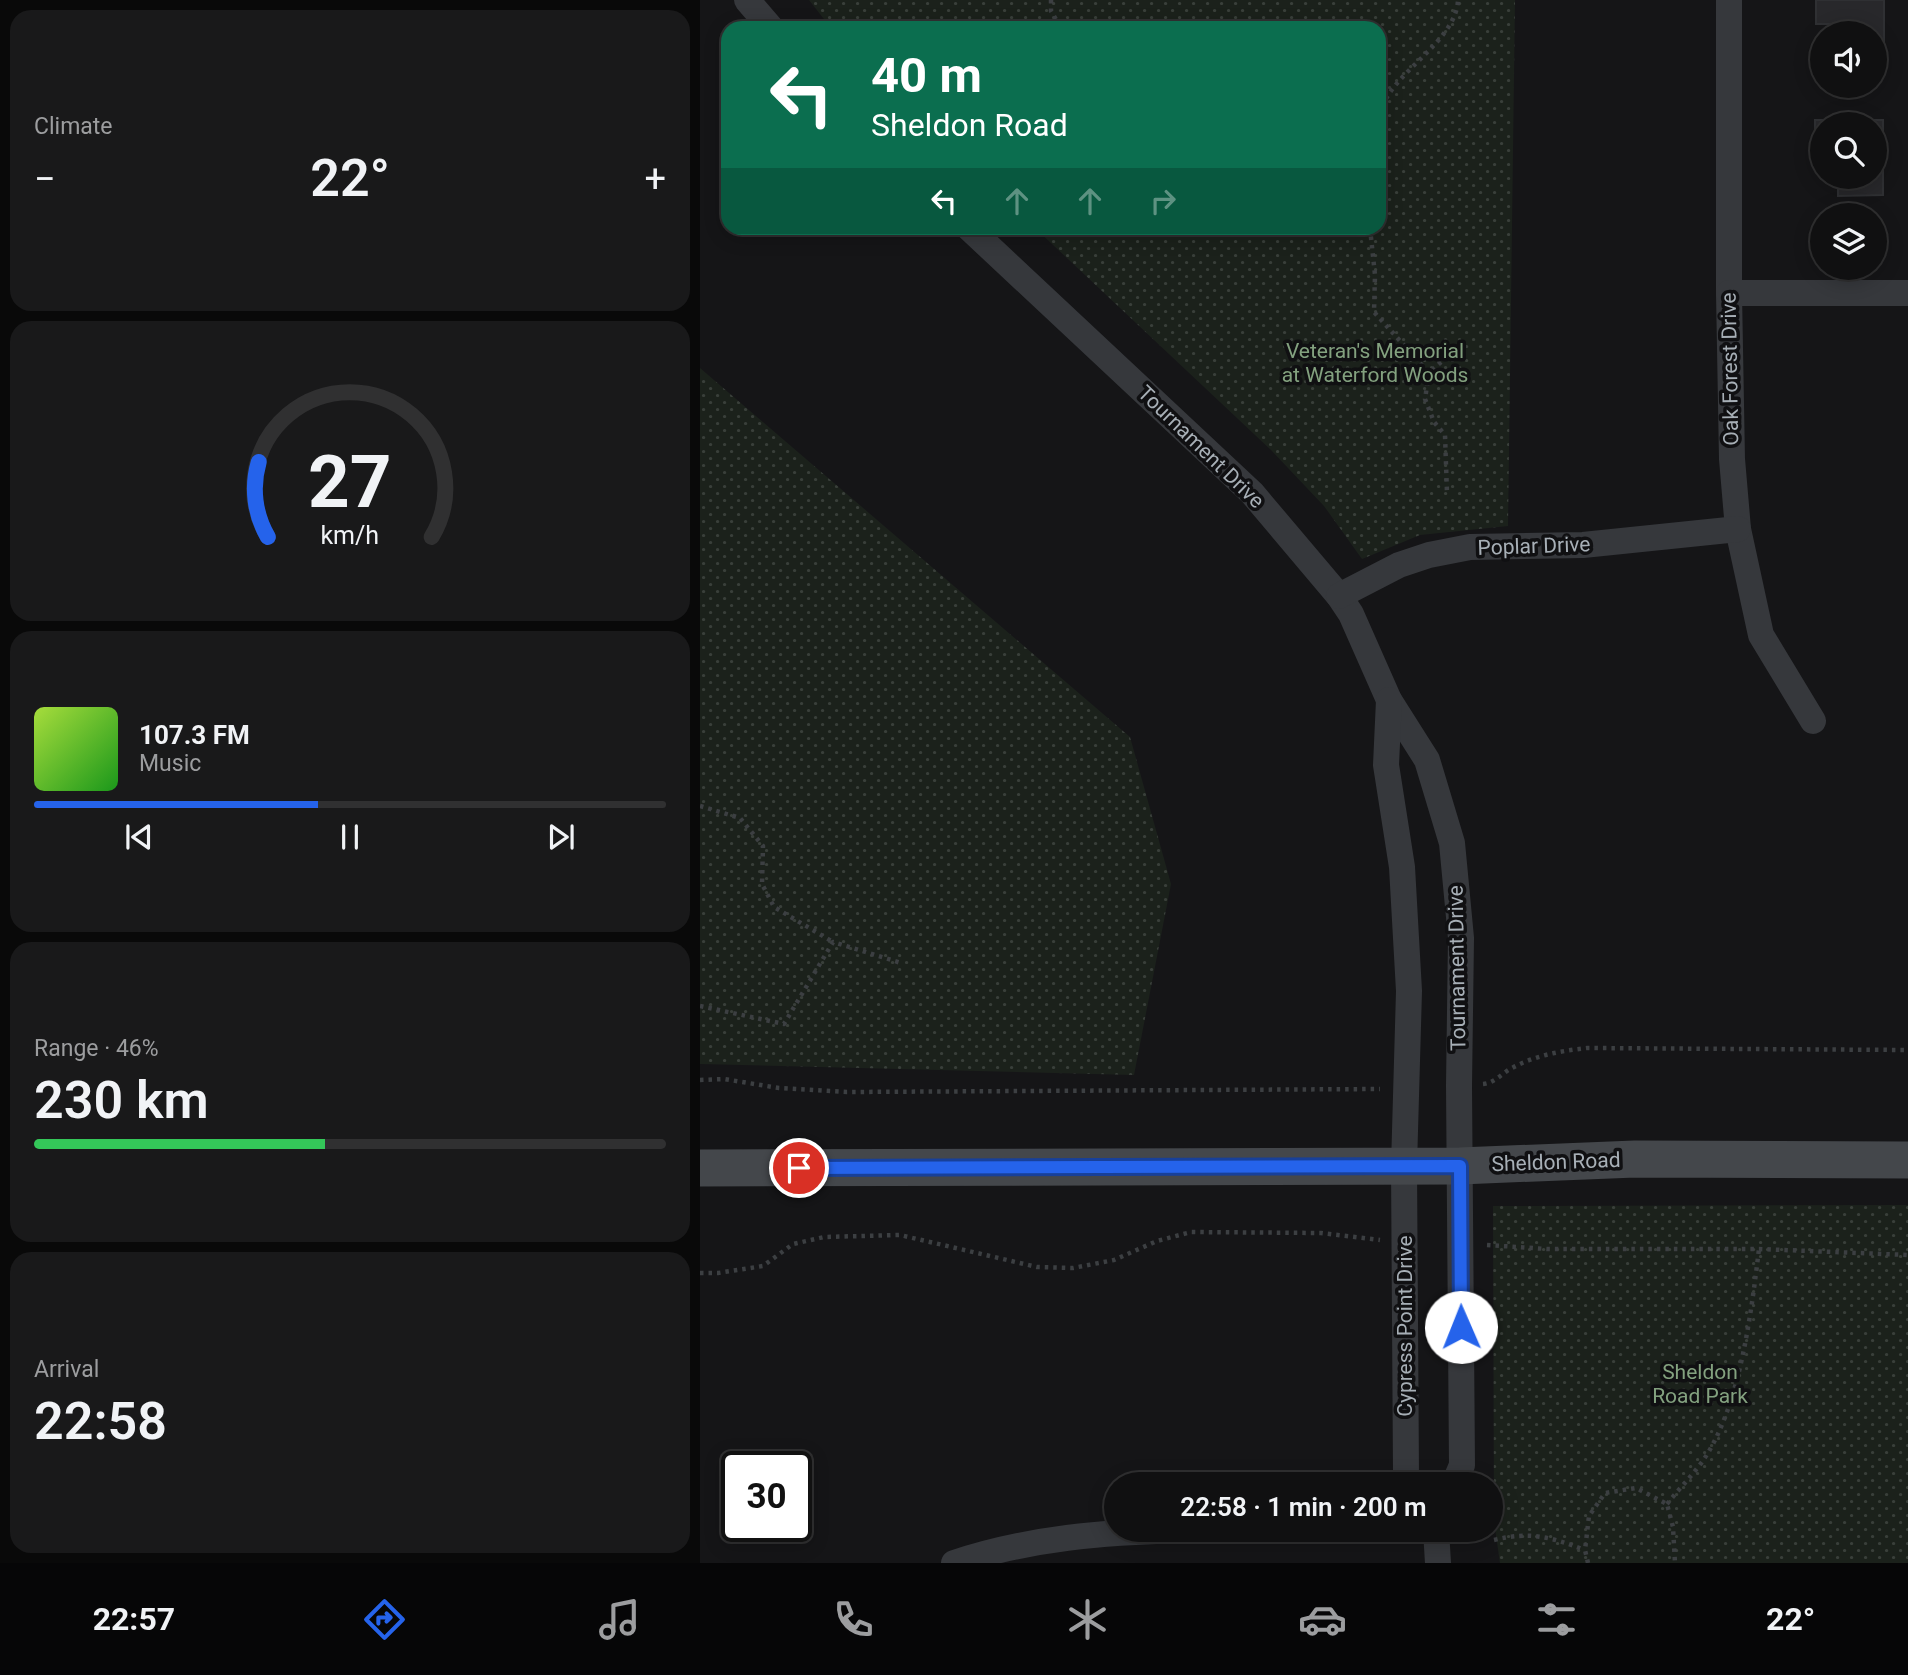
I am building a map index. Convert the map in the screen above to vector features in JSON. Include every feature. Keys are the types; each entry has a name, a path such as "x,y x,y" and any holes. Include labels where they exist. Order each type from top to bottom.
{"main road":[{"name":"Sheldon Road","path":"700,1168 1460,1166 1635,1159 1908,1160"}],"street":[{"path":"747,0 765,21"},
{"name":"Oak Forest Drive","path":"1729,0 1729,292 1732,459 1738,529 1761,635 1813,721"},
{"name":"Tournament Drive","path":"977,235 1252,492 1351,614 1388,700 1427,761 1452,843 1461,938 1460,1166"},
{"path":"1729,292 1908,293"},
{"name":"Poplar Drive","path":"1339,596 1399,565 1470,547 1583,545 1738,529"},
{"name":"Tournament Drive","path":"1388,700 1386,765 1402,867 1409,991 1404,1166"},
{"name":"Cypress Point Drive","path":"1404,1166 1406,1472"},
{"path":"1459,1472 1462,1465 1460,1166"},
{"path":"954,1563 993,1550 1050,1538 1104,1535"},
{"path":"1437,1542 1438,1563"}],"path":[{"path":"1051,0 1051,10 1057,21"},
{"path":"1386,100 1400,80 1442,37 1458,7 1458,0"},
{"path":"1371,235 1374,312 1429,373"},
{"path":"1441,362 1429,373 1425,399 1434,422 1445,435 1447,493"},
{"path":"700,806 740,818 763,846 762,884 774,907 833,942 901,963"},
{"path":"700,1006 784,1024 833,942"},
{"path":"1459,1086 1489,1084 1512,1068 1547,1053 1587,1048 1908,1050"},
{"path":"700,1080 724,1079 779,1088 847,1092 1119,1089 1368,1091 1406,1088"},
{"path":"700,1273 763,1266 793,1244 824,1237 900,1235 1037,1267 1073,1268 1114,1260 1157,1241 1191,1232 1321,1234 1404,1242"},
{"path":"1460,1244 1547,1249 1759,1249 1908,1255"},
{"path":"1667,1504 1703,1461 1725,1418 1749,1332 1759,1249"},
{"path":"1588,1563 1585,1550 1589,1516 1605,1493 1636,1488 1667,1504 1673,1527 1675,1563"},
{"path":"1503,1538 1519,1534 1553,1538 1585,1550"}],"green space":[{"name":"Veteran's Memorial at Waterford Woods","path":"809,0 1515,0 1508,526 1420,535 1362,559 1324,506 1271,450 1042,235 1386,235 1386,21 826,21"},
{"path":"700,368 1130,737 1171,884 1134,1075 700,1064"},
{"name":"Sheldon Road Park","path":"1908,1205 1908,1563 1500,1563 1497,1542 1503,1542 1503,1472 1494,1472 1493,1206"}],"building":[{"path":"1816,0 1884,0 1884,21 1816,21"},
{"path":"1838,189 1883,189 1883,195 1838,196"}],"route":[{"path":"799,1168 1460,1166 1461,1327"}]}
